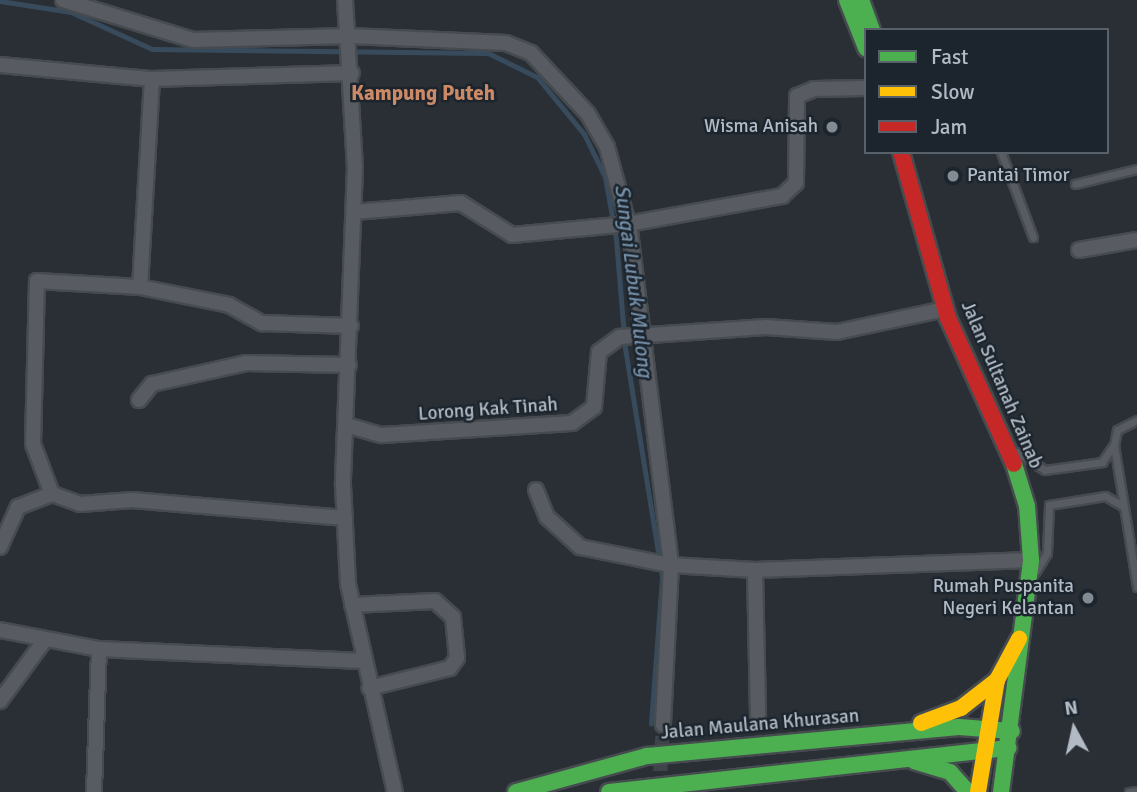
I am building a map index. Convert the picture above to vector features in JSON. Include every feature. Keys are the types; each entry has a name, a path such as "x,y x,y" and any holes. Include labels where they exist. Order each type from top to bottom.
{"main road":[{"path":"847,0 864,43"},
{"path":"861,0 871,28"},
{"name":"Jalan Sultanah Zainab","path":"902,154 945,309 1003,440 1027,506 1031,560 1019,638 1012,731 1001,792"},
{"name":"Jalan Sultanah Zainab","path":"978,792 997,680 1019,638"},
{"path":"890,734 961,708 997,680"},
{"name":"Jalan Maulana Khurasan","path":"516,792 647,756 890,734 989,729 1012,731"},
{"path":"609,792 1009,748"},
{"path":"902,758 950,772 968,792"}],"street":[{"path":"62,0 193,40 475,39 531,53 588,114 607,147 628,224 639,333 670,565 663,724"},
{"path":"345,0 352,73 354,212 345,518 352,604 362,661 395,792"},
{"path":"0,65 152,79 352,73"},
{"path":"140,287 152,79"},
{"path":"354,212 461,203 507,234 628,224 788,194 796,183 797,96 814,89 864,88"},
{"path":"1079,250 1137,240"},
{"path":"52,494 33,444 37,281 140,287 229,305 262,323 351,326"},
{"name":"Lorong Kak Tinah","path":"346,425 382,435 583,421 594,407 599,352 620,337 639,333 766,327 837,332 945,309"},
{"path":"139,400 152,384 246,363 349,365"},
{"path":"536,490 547,517 563,526 576,545 670,565 755,570 1031,560"},
{"path":"0,547 18,507 52,494 80,503 132,500 345,518"},
{"path":"755,570 758,715"},
{"path":"352,604 435,601 453,617 457,658 450,668 369,688"},
{"path":"0,630 44,641 99,649 362,661"},
{"path":"0,701 44,641"},
{"path":"94,792 99,649"}],"lane":[{"path":"1002,154 1033,237"},
{"path":"1075,184 1137,169"},
{"path":"1137,420 1117,430 1114,445 1124,507 1133,534 1137,587"},
{"path":"1003,440 1045,470 1102,462 1114,445"},
{"path":"1026,589 1046,553 1049,505 1105,496 1124,507"},
{"path":"1129,792 1137,791"}],"waterway":[{"name":"Sungai Lubuk Mulong","path":"0,1 71,12 152,49 488,53 537,77 584,134 605,177 616,239 625,348 662,577 651,724"}],"tunnel":[{"path":"659,792 663,725"}],"traffic: fast":[{"path":"847,0 864,43"},
{"path":"861,0 871,28"},
{"path":"1001,792 1031,560 1027,506 1014,464"},
{"path":"516,792 647,756 959,727 1012,731"},
{"path":"609,792 1009,748"},
{"path":"914,761 950,772 968,792"}],"traffic: slow":[{"path":"978,792 997,680 1019,639"},
{"path":"921,723 961,708 997,680"}],"traffic: jam":[{"path":"902,154 948,318 1014,464"}],"place":[{"name":"Wisma Anisah","path":"832,127"},
{"name":"Pantai Timor","path":"953,176"},
{"name":"Rumah Puspanita Negeri Kelantan","path":"1088,598"}],"district":[{"name":"Kampung Puteh","path":"423,93"}]}
